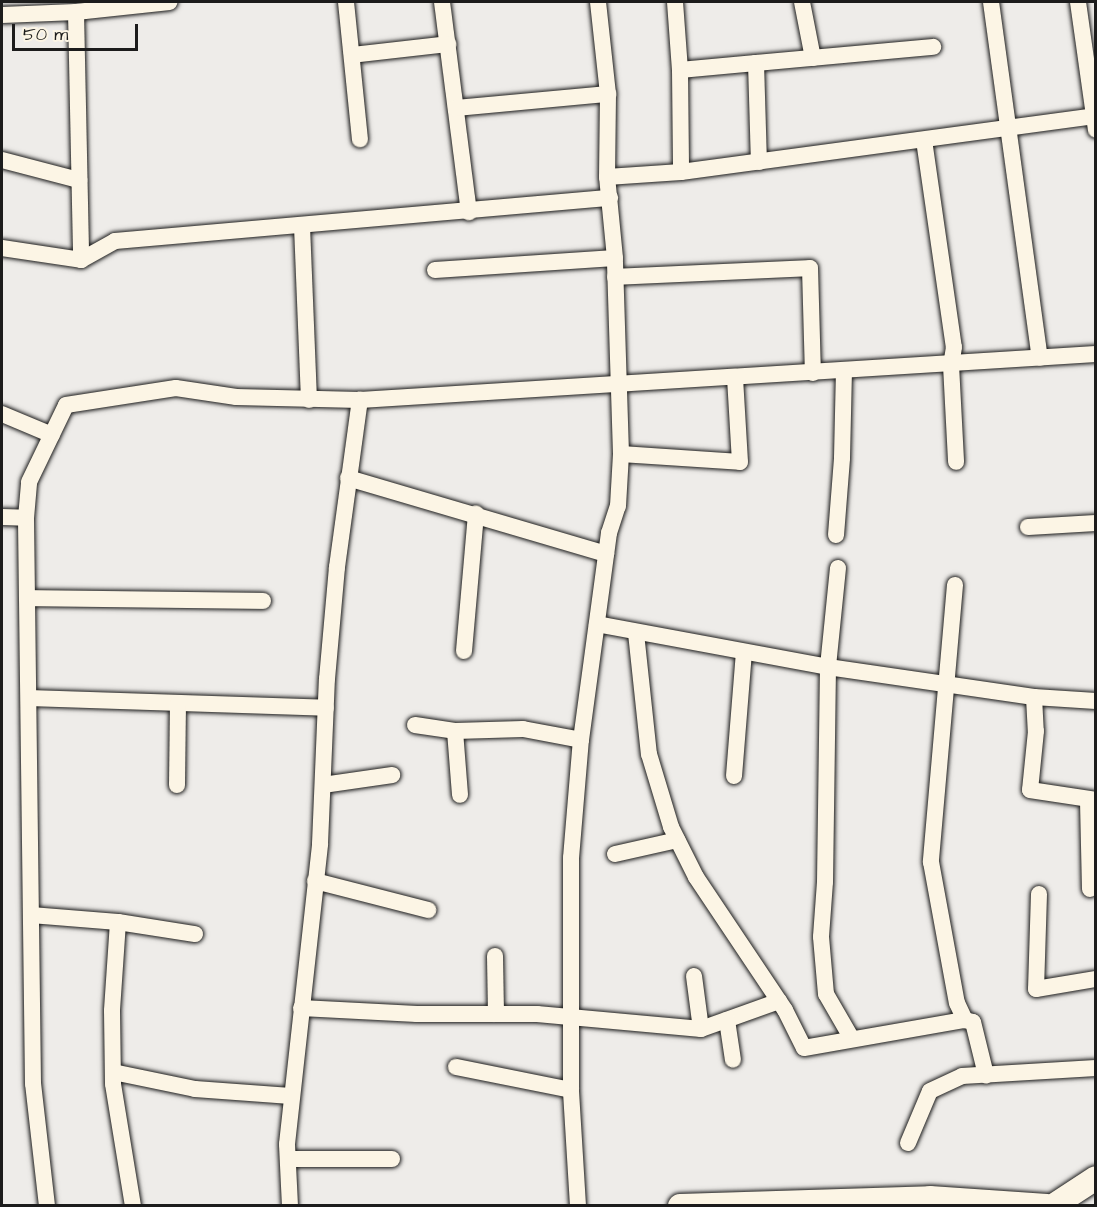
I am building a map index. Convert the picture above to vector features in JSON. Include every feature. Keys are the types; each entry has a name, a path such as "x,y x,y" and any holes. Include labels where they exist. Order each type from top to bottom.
{"main road":[{"path":"1053,1206 1095,1178"},
{"path":"680,1206 930,1198 1047,1206"}],"street":[{"path":"2,15 76,12 169,2"},
{"path":"346,2 360,139"},
{"path":"442,2 469,212"},
{"path":"578,1206 571,1090 571,858 581,740 609,532 618,506 621,454 615,258 607,177 608,94 598,2"},
{"path":"675,2 680,70 681,172"},
{"path":"802,2 813,58"},
{"path":"991,2 1040,358"},
{"path":"607,177 681,172 1010,128 1095,121 1078,2"},
{"path":"76,12 81,260"},
{"path":"352,56 448,44"},
{"path":"680,70 933,47"},
{"path":"756,63 759,162"},
{"path":"456,108 608,94"},
{"path":"924,140 954,347 951,364 956,462"},
{"path":"2,160 79,180"},
{"path":"2,248 81,260 115,241 610,198"},
{"path":"302,226 309,399"},
{"path":"435,270 615,258"},
{"path":"615,277 810,268 813,373"},
{"path":"47,1206 33,1084 27,518 29,482 66,405 176,388 236,398 360,400 1095,354"},
{"path":"836,535 842,458 844,371"},
{"path":"621,454 740,462 735,378"},
{"path":"290,1206 288,1160 291,1096 315,881 337,567 360,400"},
{"path":"2,414 52,435"},
{"path":"348,478 606,554"},
{"path":"464,651 476,514"},
{"path":"2,517 27,518"},
{"path":"1028,528 1095,523"},
{"path":"838,568 828,667 825,882 821,937 826,994 852,1039"},
{"path":"955,585 931,862 957,1002 965,1020"},
{"path":"27,598 263,601"},
{"path":"597,624 828,667 1034,697 1095,701"},
{"path":"636,633 650,754 671,827 696,877 779,1001 804,1048 965,1020 973,1022 986,1075"},
{"path":"734,776 744,652"},
{"path":"1034,697 1036,731 1030,790 1092,801 1090,889"},
{"path":"29,698 326,708"},
{"path":"177,785 178,703"},
{"path":"414,724 455,731 523,729 581,740"},
{"path":"455,731 460,795"},
{"path":"323,784 392,775"},
{"path":"615,854 677,840"},
{"path":"315,881 428,910"},
{"path":"1039,894 1036,988 1095,979"},
{"path":"31,915 118,922 195,934"},
{"path":"118,922 112,1011 113,1072 134,1206"},
{"path":"495,956 496,1014"},
{"path":"694,976 701,1029"},
{"path":"301,1008 417,1014 537,1014 701,1029 779,1001"},
{"path":"727,1020 734,1060"},
{"path":"456,1066 571,1090"},
{"path":"908,1143 930,1091 962,1076 1095,1068"},
{"path":"113,1072 195,1089 291,1096"},
{"path":"288,1160 393,1159"}]}
